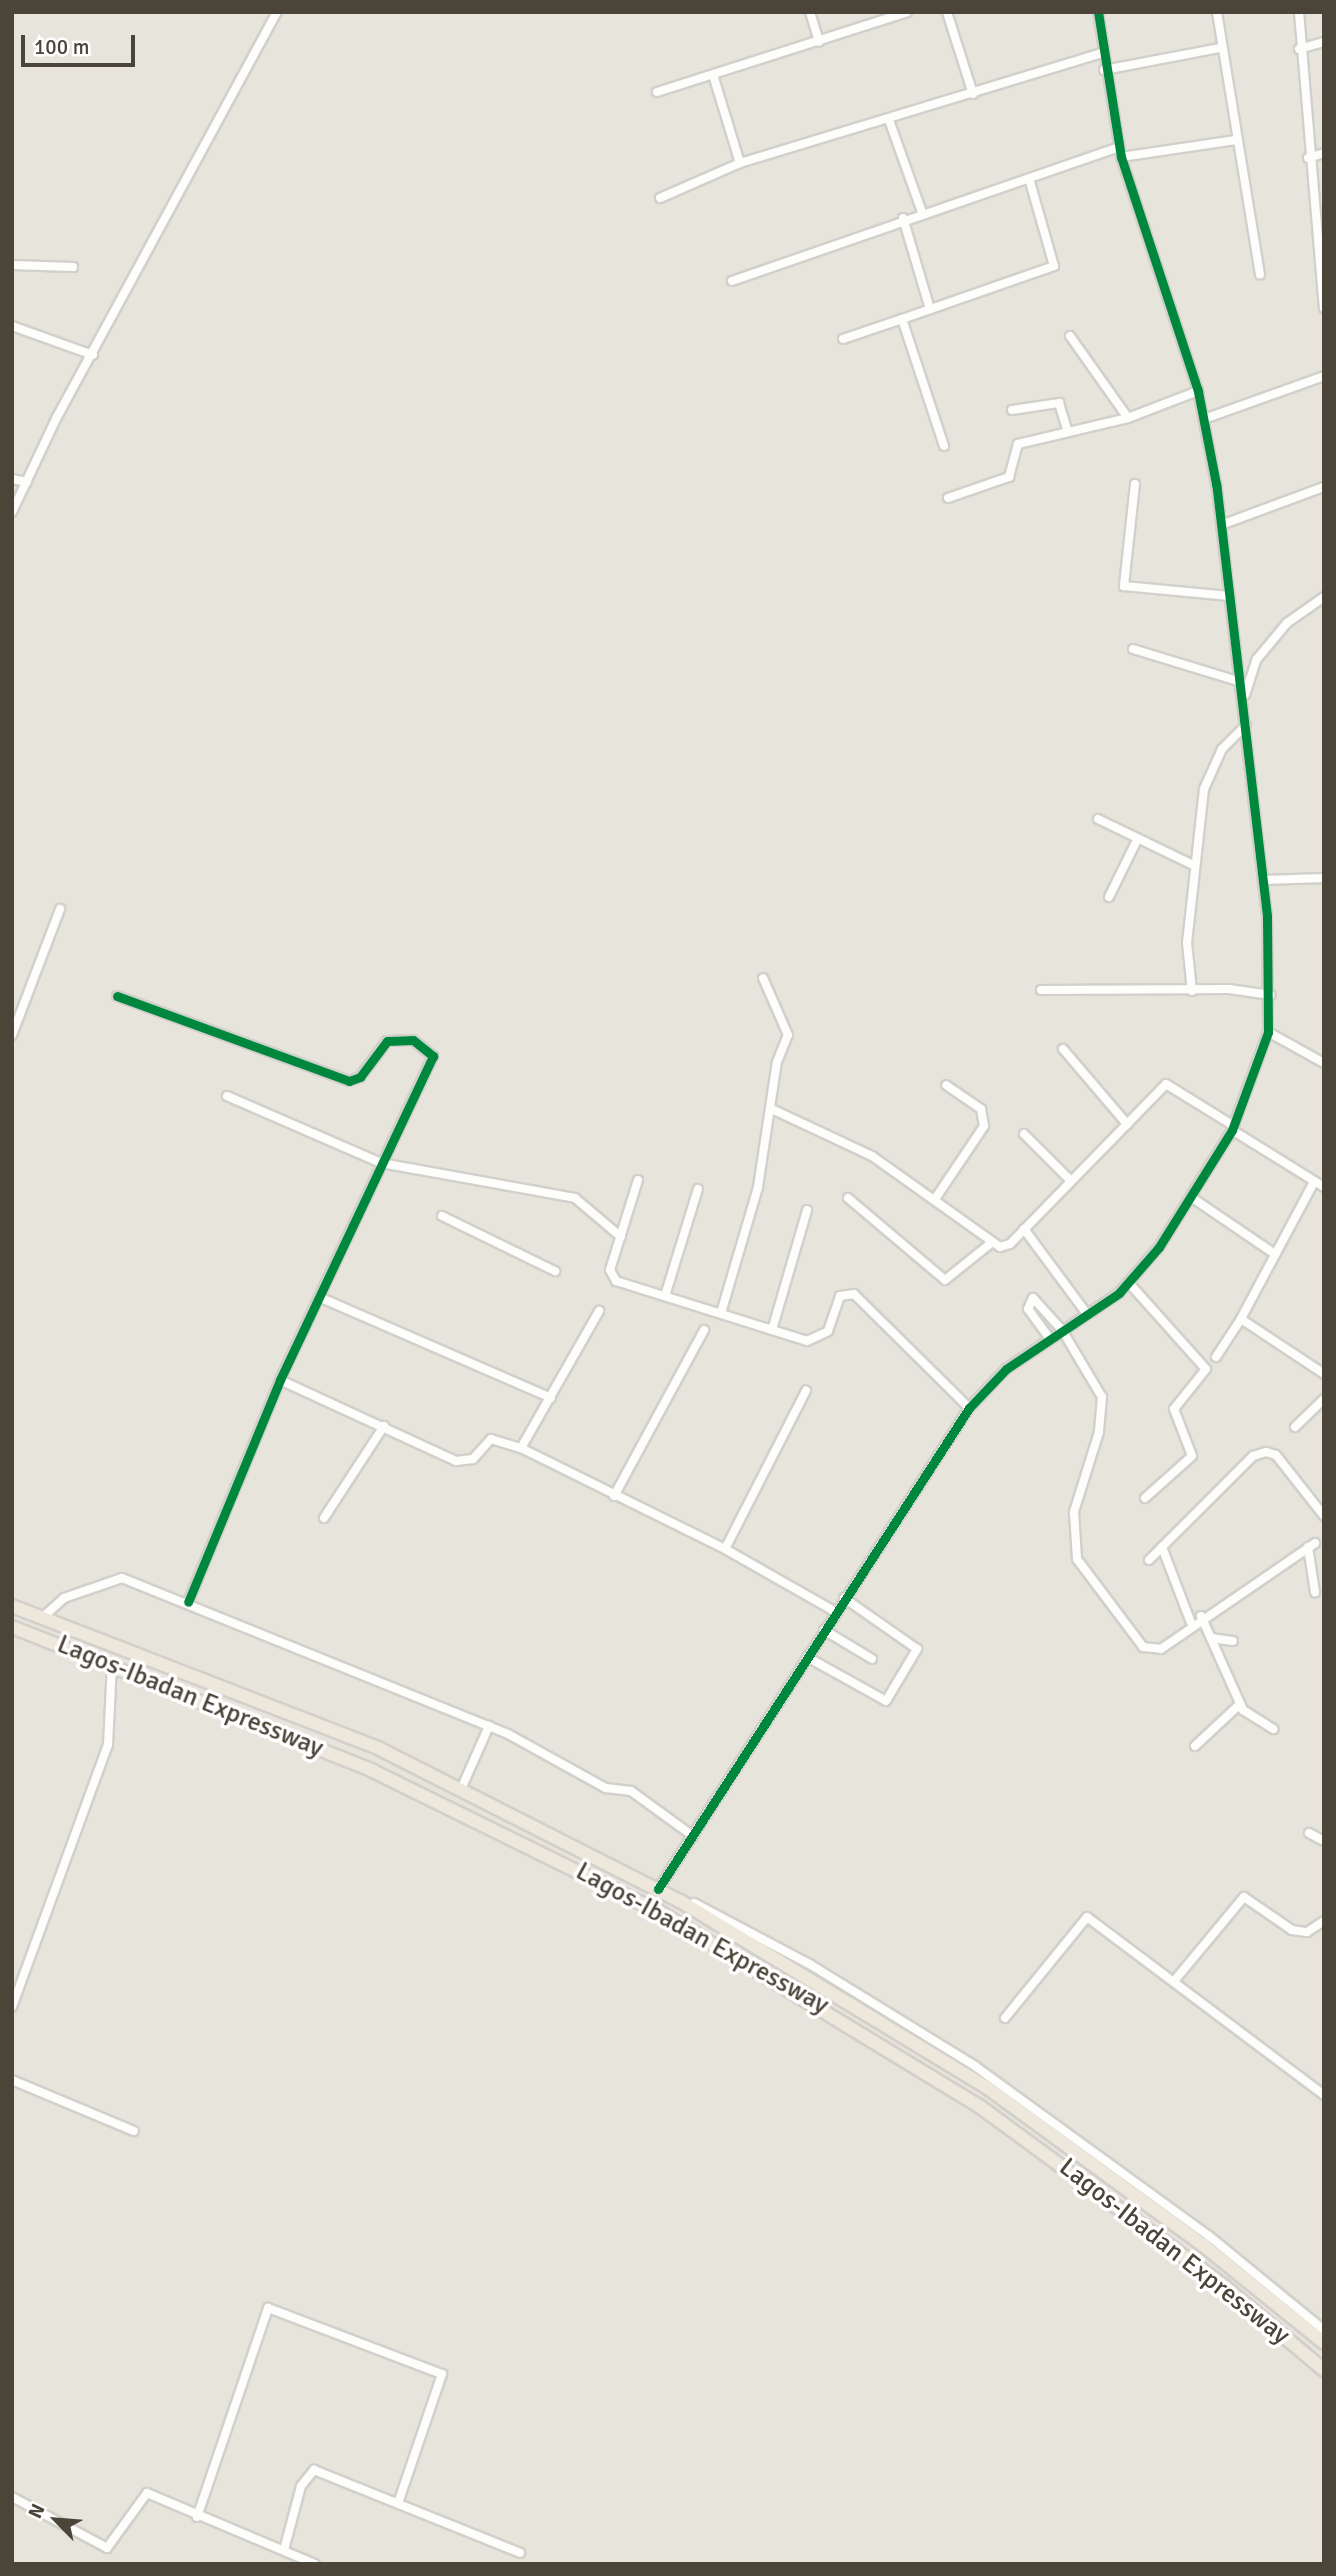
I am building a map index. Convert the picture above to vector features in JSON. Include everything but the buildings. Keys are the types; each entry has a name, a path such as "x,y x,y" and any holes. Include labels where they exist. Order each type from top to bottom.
{"highway":[{"name":"Lagos-Ibadan Expressway","path":"12,1606 164,1661 380,1749 462,1787 660,1887 805,1972 989,2089 1182,2229 1324,2343"},
{"name":"Lagos-Ibadan Expressway","path":"12,1627 156,1680 373,1771 646,1904 885,2045 1104,2195 1324,2370"}],"street":[{"path":"12,512 277,12"},
{"path":"810,12 819,42"},
{"path":"657,92 714,78 907,12"},
{"path":"947,12 973,94"},
{"path":"1098,12 1104,70 1118,147 1198,391 1204,419 1221,525 1263,880 1271,995 1268,1032 1233,1128 1191,1197 1129,1283 1006,1369 969,1408 834,1611 660,1887 811,1965 975,2066 1209,2236 1324,2330"},
{"path":"1217,12 1219,48 1260,275"},
{"path":"1299,12 1299,49 1308,158 1324,308"},
{"path":"1299,49 1324,42"},
{"path":"1104,70 1219,48"},
{"path":"660,198 740,163 889,120 1102,53"},
{"path":"714,78 740,163"},
{"path":"889,120 922,212"},
{"path":"1121,157 1236,140"},
{"path":"732,281 903,218 1118,147"},
{"path":"1308,158 1324,153"},
{"path":"843,338 1054,265 1029,178"},
{"path":"903,218 930,309"},
{"path":"12,265 73,267"},
{"path":"902,319 944,446"},
{"path":"12,326 93,355"},
{"path":"1070,336 1128,418"},
{"path":"1204,419 1324,376"},
{"path":"948,498 1009,477 1018,444 1128,418 1198,391"},
{"path":"1012,410 1056,401 1068,432"},
{"path":"12,479 27,482"},
{"path":"1135,484 1124,586 1230,596"},
{"path":"1221,525 1324,487"},
{"path":"1243,700 1257,660 1287,623 1324,597"},
{"path":"1133,649 1241,682"},
{"path":"1238,662 1257,660"},
{"path":"1192,991 1187,943 1194,865 1210,769 1246,724"},
{"path":"1098,819 1194,865"},
{"path":"1109,897 1137,840"},
{"path":"1263,880 1324,878"},
{"path":"12,1035 60,909"},
{"path":"721,1313 774,1110 777,1062 788,1035 764,978"},
{"path":"1041,990 1192,991 1271,995"},
{"path":"117,996 349,1081 360,1077 387,1041 426,1046 433,1056 280,1380 188,1602"},
{"path":"1268,1032 1324,1063"},
{"path":"1063,1049 1126,1125"},
{"path":"774,1110 872,1156 935,1199 991,1243 1010,1244 1166,1084 1324,1187"},
{"path":"935,1199 984,1125 981,1109 946,1085"},
{"path":"227,1096 381,1163 575,1198 621,1237"},
{"path":"1024,1134 1071,1181"},
{"path":"638,1180 611,1277 772,1330 818,1340 840,1296 855,1294 969,1408"},
{"path":"1216,1357 1241,1319 1314,1182"},
{"path":"665,1296 698,1189"},
{"path":"1191,1197 1275,1254"},
{"path":"848,1198 945,1280 991,1243"},
{"path":"772,1330 807,1210"},
{"path":"442,1216 555,1271"},
{"path":"1024,1229 1087,1314"},
{"path":"1129,1283 1206,1369 1174,1409 1192,1456 1146,1498"},
{"path":"319,1297 551,1398"},
{"path":"1050,1339 1028,1309 1033,1298 1062,1330 1102,1397 1099,1432 1074,1512 1077,1559 1143,1647 1161,1649 1201,1616 1312,1545 1315,1592"},
{"path":"521,1448 599,1311"},
{"path":"1241,1319 1324,1374"},
{"path":"614,1496 704,1330"},
{"path":"280,1380 466,1463 491,1438 521,1448 725,1549 834,1611"},
{"path":"725,1549 806,1391"},
{"path":"1295,1427 1324,1399"},
{"path":"324,1518 384,1426"},
{"path":"1149,1560 1253,1456 1266,1452 1276,1455 1324,1516"},
{"path":"1162,1547 1191,1623"},
{"path":"43,1617 64,1598 121,1578 188,1602 489,1726 606,1788 631,1791 693,1836"},
{"path":"807,1657 886,1701 917,1649 844,1598"},
{"path":"1201,1616 1240,1704 1274,1729"},
{"path":"824,1630 872,1659"},
{"path":"1211,1638 1233,1641"},
{"path":"12,2007 108,1745 112,1664"},
{"path":"1195,1746 1240,1704"},
{"path":"462,1787 489,1726"},
{"path":"1309,1833 1324,1841"},
{"path":"1175,1980 1244,1897 1292,1930 1307,1932 1324,1921"},
{"path":"1005,2018 1087,1917 1175,1980 1324,2095"},
{"path":"12,2081 134,2131"},
{"path":"197,2517 268,2308 442,2374 399,2500"},
{"path":"284,2550 301,2486 314,2470 399,2500 520,2553"},
{"path":"12,2497 107,2548 147,2493 197,2517 314,2564"}],"shaded area":[{"path":"12,12 1324,12 1324,2564 12,2564"}],"cycle path":[{"path":"658,1889 969,1408 1006,1369 1119,1293 1159,1247 1232,1130 1268,1032 1267,916 1216,484 1198,391 1121,157 1098,12"},
{"path":"117,996 349,1081 360,1077 387,1041 413,1040 433,1056 280,1380 188,1602"}]}
